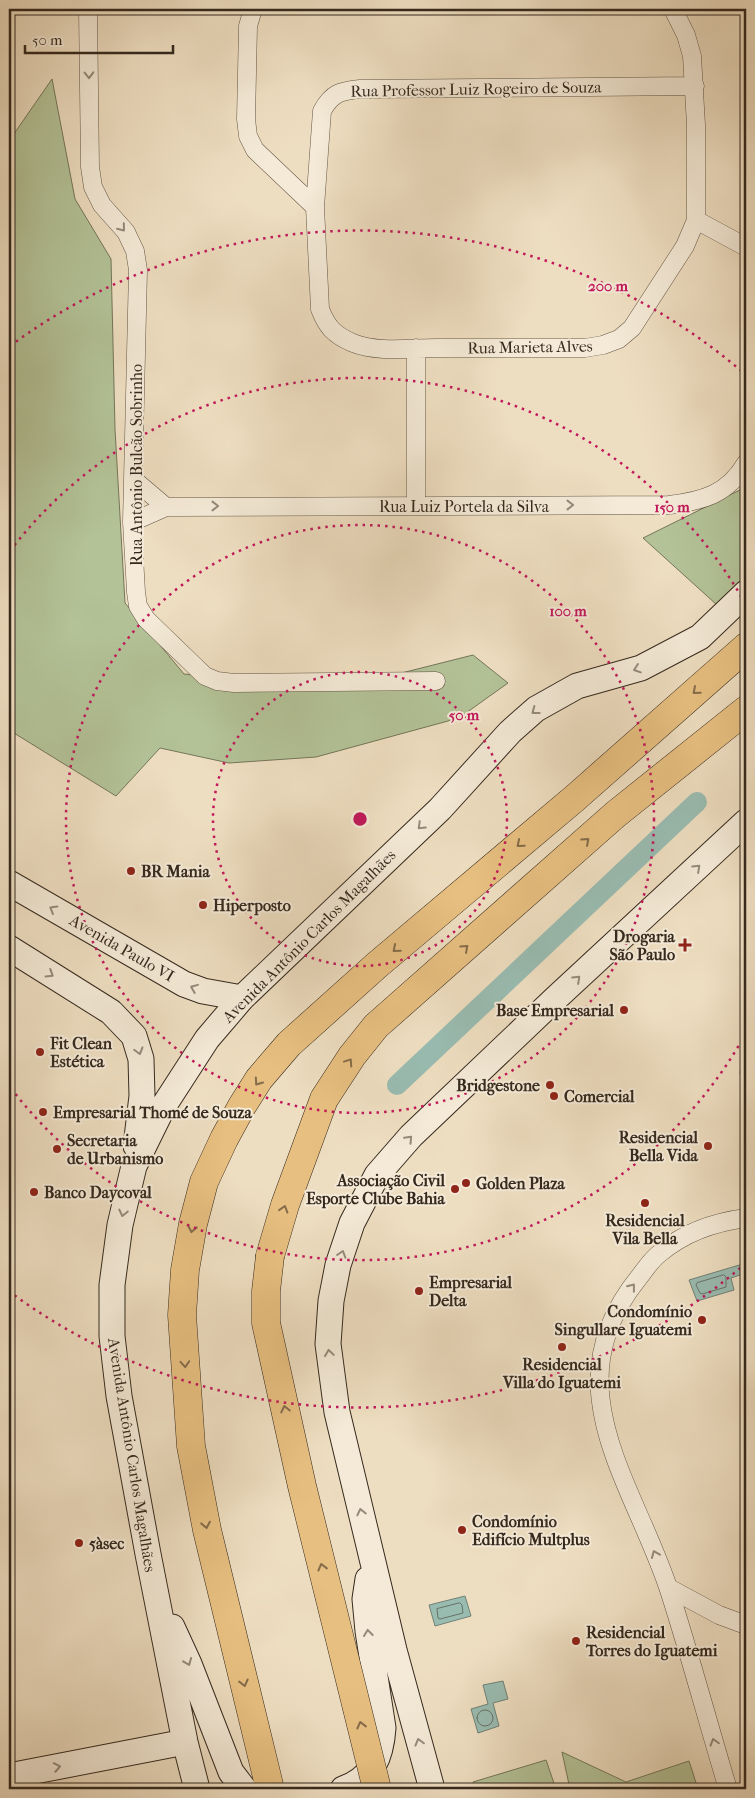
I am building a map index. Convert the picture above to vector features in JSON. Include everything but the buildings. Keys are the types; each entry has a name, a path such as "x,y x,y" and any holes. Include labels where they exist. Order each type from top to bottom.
{"main road":[{"name":"Avenida Antônio Carlos Magalhães","path":"197,1789 185,1742 148,1554 123,1414 112,1336 112,1285 120,1225 134,1166 163,1107 207,1039 242,998 440,808 481,762 536,709 577,686 641,668 700,637 746,593"},
{"path":"270,1789 207,1530 191,1446 182,1315 185,1270 193,1224 204,1182 242,1106 259,1080 289,1044 377,965 575,798 739,653"},
{"path":"377,1789 302,1486 266,1323 266,1291 270,1256 284,1205 324,1099 352,1056 376,1026 616,814 746,710"},
{"path":"432,1789 394,1650 337,1412 328,1344 331,1301 338,1265 352,1223 377,1175 411,1136 549,1005 743,832"},
{"name":"Avenida Paulo VI","path":"9,883 184,984 204,992 242,998"},
{"path":"9,948 111,1012 134,1036 141,1058 142,1096 134,1166"},
{"path":"344,1789 365,1776 377,1763 382,1744 383,1728 365,1599 372,1560"},
{"path":"158,1604 178,1638 231,1772 244,1789"},
{"path":"9,1776 185,1742"}],"street":[{"name":"Rua Antônio Bulcão Sobrinho","path":"88,9 90,167 93,187 102,205 126,232 135,251 138,270 132,522 138,606 146,619 205,676 217,681 234,683 436,681"},
{"path":"252,9 248,26 246,119 248,136 255,150 315,207"},
{"name":"Rua Marieta Alves","path":"315,207 320,309 326,324 337,335 354,343 374,348 585,348 603,346 619,339 632,328 685,246 696,220 695,86 692,56 686,35 673,9"},
{"name":"Rua Professor Luiz Rogeiro de Souza","path":"315,207 322,111 329,98 343,91 360,88 695,86"},
{"path":"288,182 317,168"},
{"path":"696,220 746,247"},
{"path":"416,348 416,506"},
{"name":"Rua Luiz Portela da Silva","path":"132,522 166,507 669,506 709,497 725,488 739,476 746,463"},
{"path":"133,479 166,507"},
{"path":"728,1789 668,1588 609,1444 601,1402 599,1364 610,1324 628,1291 659,1253 691,1232 725,1221 746,1218"},
{"path":"668,1588 719,1615 746,1625"}],"green space":[{"path":"52,79 75,199 111,259 115,429 125,603 184,674 334,690 473,655 508,683 459,718 316,757 229,763 160,748 116,796 9,730 9,141"},
{"path":"746,487 746,577 717,605 643,538"},
{"path":"746,1024 746,1075 740,1074"},
{"path":"562,1752 626,1782 689,1761 698,1789 570,1789"},
{"path":"546,1760 556,1789 475,1789 473,1782"}],"water":[{"path":"746,1263 746,1273 731,1278 734,1290 697,1301 689,1280"},
{"path":"465,1596 471,1616 435,1626 429,1605"},
{"path":"503,1681 508,1699 493,1703 499,1726 478,1733 471,1709 488,1704 483,1685"}],"waterway":[{"path":"397,1085 697,802"}],"place":[{"name":"BR Mania","path":"131,871"},
{"name":"Hiperposto","path":"203,905"},
{"name":"Drogaria São Paulo","path":"685,945"},
{"name":"Base Empresarial","path":"624,1010"},
{"name":"Fit Clean Estética","path":"40,1052"},
{"name":"Bridgestone","path":"550,1085"},
{"name":"Comercial","path":"554,1096"},
{"name":"Empresarial Thomé de Souza","path":"43,1112"},
{"name":"Residencial Bella Vida","path":"708,1146"},
{"name":"Secretaria de Urbanismo","path":"57,1149"},
{"name":"Golden Plaza","path":"466,1183"},
{"name":"Associação Civil Esporte Clube Bahia","path":"455,1189"},
{"name":"Banco Daycoval","path":"34,1192"},
{"name":"Residencial Vila Bella","path":"645,1203"},
{"name":"Empresarial Delta","path":"419,1291"},
{"name":"Condomínio Singullare Iguatemi","path":"702,1320"},
{"name":"Residencial Villa do Iguatemi","path":"562,1347"},
{"name":"Condomínio Edifício Multplus","path":"462,1530"},
{"name":"5àsec","path":"79,1543"},
{"name":"Residencial Torres do Iguatemi","path":"576,1641"}]}
